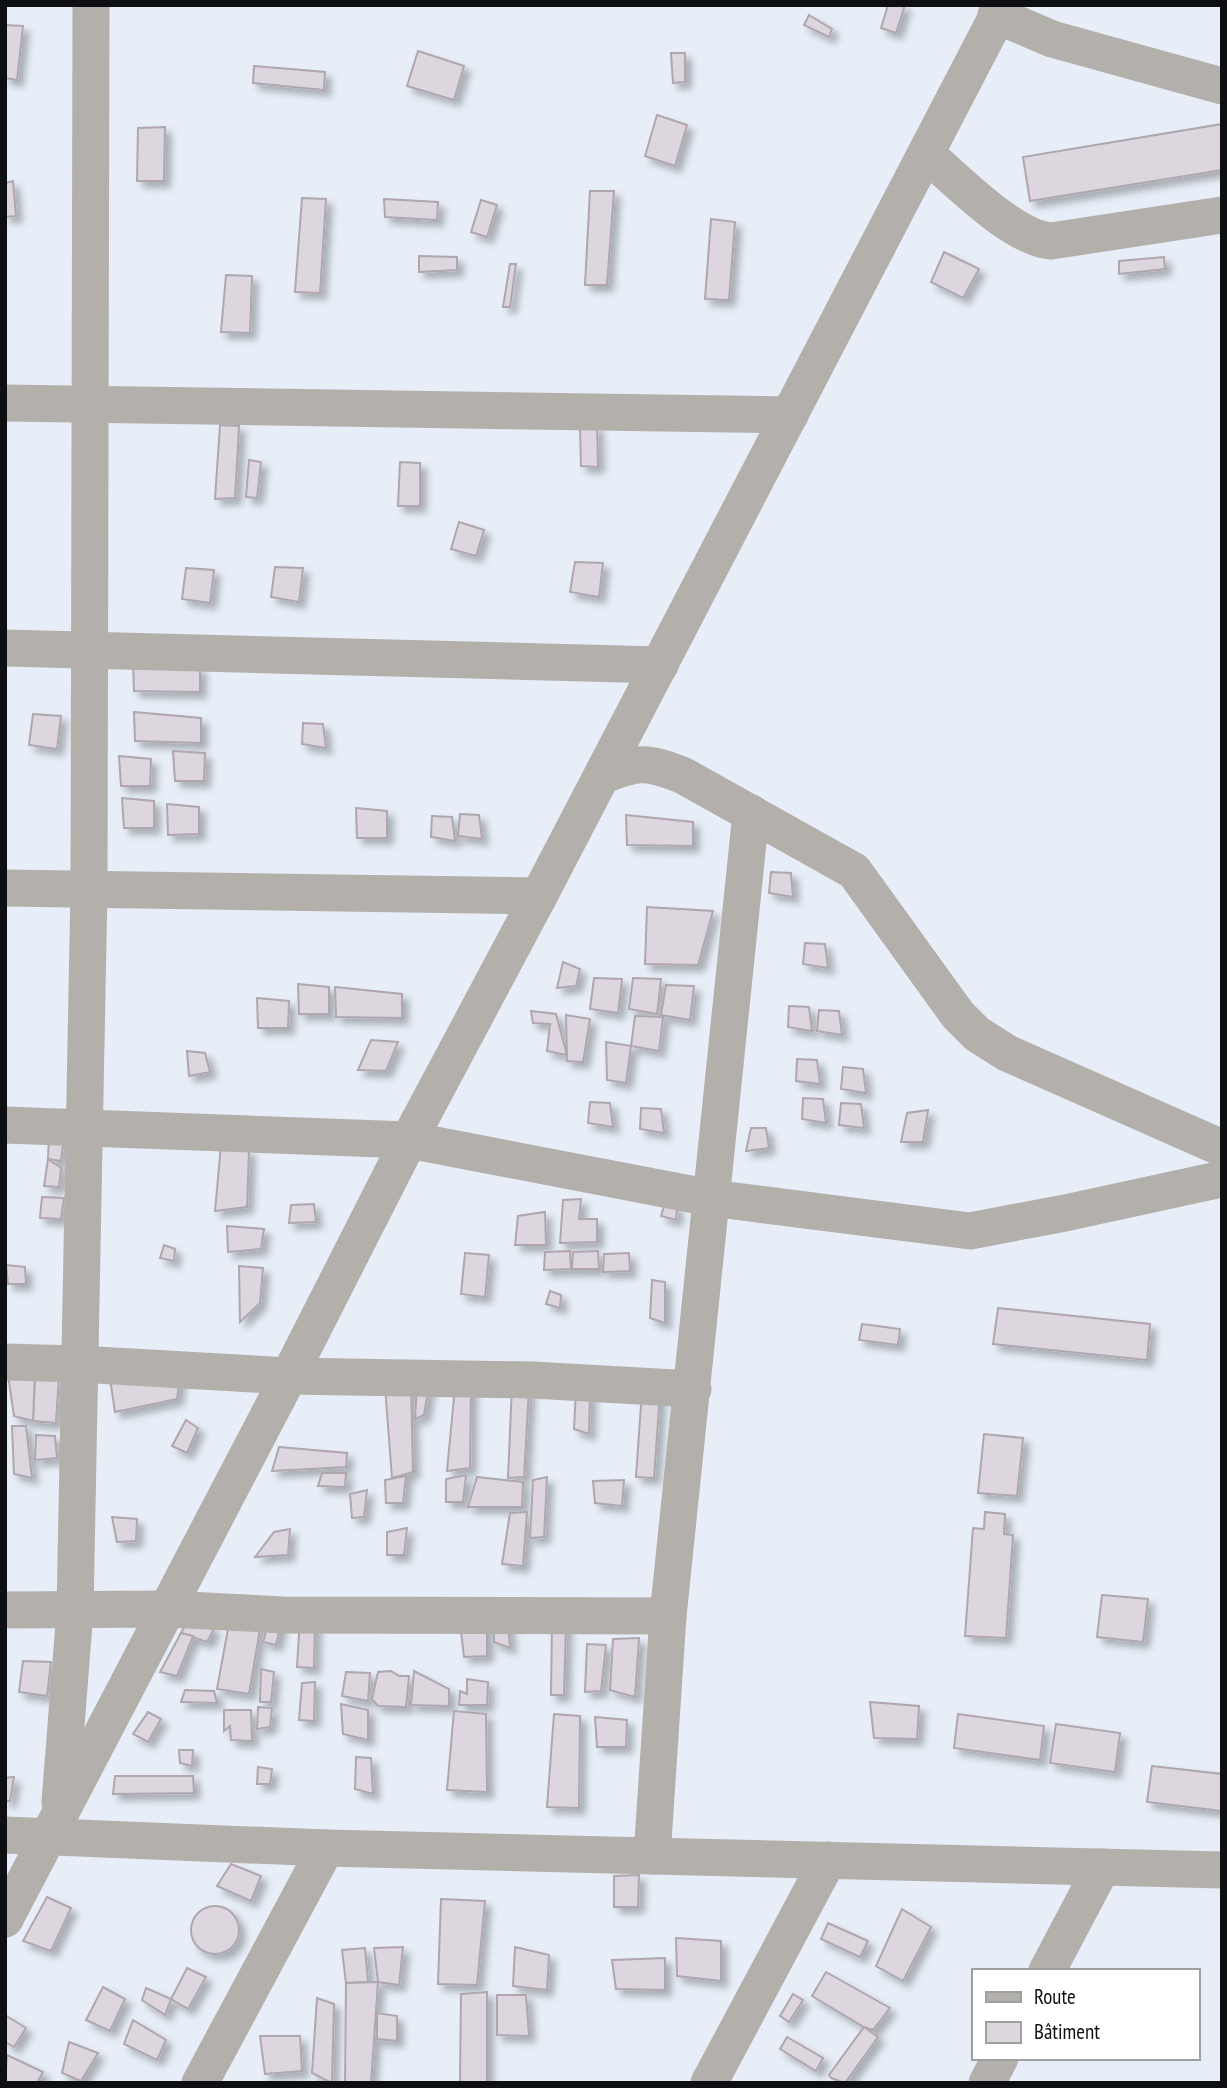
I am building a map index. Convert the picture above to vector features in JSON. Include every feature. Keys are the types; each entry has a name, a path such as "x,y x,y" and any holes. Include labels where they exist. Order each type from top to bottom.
{"street":[{"path":"54,1827 75,1611 85,1127 89,889 91,5"},
{"path":"5,1919 1000,10 1052,38 1222,86"},
{"path":"926,154 1009,224 1039,240 1051,242 1222,215"},
{"path":"5,402 790,415"},
{"path":"5,649 660,665"},
{"path":"602,776 631,764 656,765 684,776 855,871 958,1014 977,1034 1007,1053 1222,1148"},
{"path":"652,1856 668,1616 751,813"},
{"path":"5,888 539,896"},
{"path":"5,1125 409,1140 711,1198 970,1231 1222,1179"},
{"path":"5,1362 289,1376 532,1380 693,1389"},
{"path":"5,1610 168,1609 283,1615 668,1616"},
{"path":"5,1835 54,1827 326,1848 1222,1870"},
{"path":"200,2083 326,1848"},
{"path":"709,2083 828,1860"},
{"path":"1048,1969 1102,1867"}],"building":[{"path":"888,5 905,5 896,33 881,28"},
{"path":"809,15 832,29 829,37 804,25"},
{"path":"5,25 23,26 17,80 5,78"},
{"path":"418,51 464,66 454,100 407,86"},
{"path":"671,53 685,53 685,82 673,83"},
{"path":"254,66 325,72 324,90 253,83"},
{"path":"657,115 687,125 675,166 645,156"},
{"path":"1222,124 1222,170 1030,201 1023,157"},
{"path":"165,127 164,181 137,181 138,128"},
{"path":"13,181 16,216 5,217 5,183"},
{"path":"590,191 614,191 607,285 585,285"},
{"path":"302,198 326,199 320,293 295,292"},
{"path":"384,199 438,202 437,220 385,217"},
{"path":"481,200 497,205 487,237 471,232"},
{"path":"711,219 735,222 729,300 705,299"},
{"path":"944,252 979,269 963,298 931,282"},
{"path":"419,256 457,257 457,270 419,272"},
{"path":"1164,257 1165,269 1119,274 1119,261"},
{"path":"510,264 516,264 510,307 503,307"},
{"path":"226,275 252,276 250,333 221,332"},
{"path":"220,425 239,426 235,498 215,499"},
{"path":"580,426 597,426 598,467 581,466"},
{"path":"249,460 261,462 257,498 246,497"},
{"path":"400,462 420,463 420,506 398,506"},
{"path":"459,522 484,530 476,556 451,549"},
{"path":"575,562 603,563 599,597 570,592"},
{"path":"275,567 303,568 299,602 271,597"},
{"path":"186,568 214,570 210,603 182,599"},
{"path":"133,662 200,668 200,692 134,691"},
{"path":"134,712 201,718 201,743 135,741"},
{"path":"33,714 61,716 57,749 29,745"},
{"path":"303,723 323,724 326,748 302,744"},
{"path":"173,751 205,753 204,781 175,781"},
{"path":"119,756 151,759 150,786 121,786"},
{"path":"122,798 154,801 154,828 124,828"},
{"path":"167,804 199,807 199,834 168,835"},
{"path":"356,808 387,811 387,838 357,838"},
{"path":"460,814 479,815 482,839 458,836"},
{"path":"626,815 693,822 693,846 627,845"},
{"path":"432,816 452,817 455,841 431,837"},
{"path":"771,872 791,873 793,897 769,893"},
{"path":"647,907 713,911 698,965 645,964"},
{"path":"805,943 825,944 828,968 803,964"},
{"path":"563,962 580,969 576,986 557,988"},
{"path":"594,978 622,979 618,1013 590,1009"},
{"path":"633,978 661,979 657,1014 629,1009"},
{"path":"298,984 329,987 329,1014 299,1014"},
{"path":"666,985 694,986 690,1020 661,1015"},
{"path":"335,987 402,994 402,1018 336,1017"},
{"path":"257,998 289,1001 288,1028 258,1028"},
{"path":"789,1006 809,1007 812,1031 788,1027"},
{"path":"819,1010 839,1011 842,1035 817,1031"},
{"path":"531,1011 556,1014 567,1055 547,1051 550,1024 533,1023"},
{"path":"566,1015 590,1019 583,1062 567,1061"},
{"path":"635,1016 663,1017 659,1051 631,1046"},
{"path":"371,1040 398,1042 386,1071 358,1070"},
{"path":"606,1042 631,1046 626,1083 607,1080"},
{"path":"187,1051 205,1053 210,1072 189,1076"},
{"path":"797,1059 817,1060 820,1084 796,1081"},
{"path":"843,1067 863,1069 866,1093 841,1089"},
{"path":"803,1098 823,1099 826,1123 802,1119"},
{"path":"590,1102 610,1103 613,1127 588,1123"},
{"path":"841,1103 861,1104 864,1128 839,1125"},
{"path":"641,1108 661,1109 664,1133 640,1129"},
{"path":"928,1110 923,1142 901,1142 907,1113"},
{"path":"751,1128 766,1128 769,1148 746,1151"},
{"path":"49,1133 64,1136 61,1161 48,1159"},
{"path":"221,1145 249,1150 247,1207 215,1211"},
{"path":"48,1159 61,1168 59,1187 44,1186"},
{"path":"42,1197 64,1198 61,1219 40,1218"},
{"path":"581,1199 579,1219 597,1219 597,1242 560,1243 563,1200"},
{"path":"665,1203 677,1207 676,1220 661,1216"},
{"path":"314,1204 316,1222 289,1223 291,1205"},
{"path":"545,1212 546,1245 515,1245 518,1216"},
{"path":"227,1226 264,1229 261,1249 228,1252"},
{"path":"164,1245 175,1249 174,1261 160,1258"},
{"path":"570,1251 571,1269 544,1270 545,1252"},
{"path":"598,1251 599,1269 572,1269 573,1252"},
{"path":"465,1253 489,1255 485,1297 461,1294"},
{"path":"629,1253 630,1271 603,1272 604,1254"},
{"path":"6,1265 25,1267 26,1284 8,1284"},
{"path":"239,1266 263,1268 260,1303 240,1322"},
{"path":"652,1280 665,1282 665,1323 650,1318"},
{"path":"550,1291 561,1295 560,1308 546,1304"},
{"path":"998,1308 1150,1324 1147,1360 993,1344"},
{"path":"862,1324 900,1329 898,1345 859,1340"},
{"path":"109,1371 180,1377 177,1399 115,1412"},
{"path":"35,1373 59,1375 56,1423 33,1421"},
{"path":"35,1373 33,1421 14,1416 8,1375"},
{"path":"411,1381 413,1472 392,1478 385,1386"},
{"path":"417,1384 429,1386 424,1415 415,1419"},
{"path":"512,1386 529,1389 524,1477 508,1478"},
{"path":"455,1387 471,1387 470,1468 447,1471"},
{"path":"576,1391 590,1394 589,1434 574,1429"},
{"path":"642,1391 660,1392 654,1478 636,1477"},
{"path":"186,1420 198,1428 187,1453 172,1446"},
{"path":"12,1426 26,1426 32,1478 14,1474"},
{"path":"984,1434 1023,1438 1017,1496 978,1493"},
{"path":"36,1435 55,1436 57,1458 35,1460"},
{"path":"279,1447 347,1453 346,1467 272,1471"},
{"path":"322,1473 346,1473 345,1487 318,1486"},
{"path":"466,1475 463,1502 446,1502 446,1479"},
{"path":"406,1476 403,1503 386,1503 385,1480"},
{"path":"477,1477 523,1482 522,1507 468,1507"},
{"path":"547,1477 544,1537 530,1538 533,1480"},
{"path":"624,1480 622,1506 595,1503 593,1481"},
{"path":"367,1490 364,1517 352,1518 350,1494"},
{"path":"527,1512 523,1566 502,1564 510,1513"},
{"path":"985,1512 1005,1514 1004,1534 1013,1535 1006,1638 965,1636 973,1528 984,1529"},
{"path":"112,1517 137,1519 136,1541 117,1542"},
{"path":"407,1528 404,1555 387,1555 387,1532"},
{"path":"290,1529 288,1555 255,1557 274,1532"},
{"path":"1102,1595 1148,1599 1143,1642 1097,1637"},
{"path":"192,1615 214,1629 207,1642 181,1633"},
{"path":"230,1618 261,1623 249,1694 217,1689"},
{"path":"300,1619 315,1623 314,1668 297,1667"},
{"path":"269,1620 281,1624 276,1645 263,1642"},
{"path":"494,1622 508,1623 510,1648 494,1642"},
{"path":"460,1623 487,1623 487,1656 464,1657"},
{"path":"552,1624 566,1624 564,1695 551,1695"},
{"path":"181,1633 193,1636 177,1676 160,1672"},
{"path":"639,1638 635,1697 610,1690 613,1639"},
{"path":"587,1644 606,1645 601,1691 585,1692"},
{"path":"23,1661 51,1662 47,1696 19,1692"},
{"path":"261,1669 274,1672 271,1702 260,1702"},
{"path":"391,1671 399,1676 409,1676 406,1707 378,1706 372,1699 378,1672"},
{"path":"414,1671 449,1689 449,1706 411,1705"},
{"path":"346,1672 370,1673 368,1701 342,1696"},
{"path":"467,1679 488,1682 487,1705 459,1705 460,1691 467,1694"},
{"path":"315,1682 314,1721 299,1720 302,1683"},
{"path":"185,1690 214,1691 217,1703 181,1702"},
{"path":"870,1702 919,1706 917,1739 874,1738"},
{"path":"341,1704 368,1710 368,1740 343,1734"},
{"path":"258,1707 272,1708 270,1727 257,1729"},
{"path":"224,1710 251,1710 252,1741 231,1740 230,1726 224,1731"},
{"path":"454,1711 486,1714 487,1792 447,1790"},
{"path":"148,1712 161,1719 148,1742 133,1734"},
{"path":"554,1714 580,1716 579,1808 547,1807"},
{"path":"958,1714 1044,1726 1040,1760 954,1748"},
{"path":"595,1717 627,1720 626,1747 597,1747"},
{"path":"1056,1724 1120,1733 1115,1772 1050,1763"},
{"path":"179,1750 193,1750 192,1766 180,1763"},
{"path":"356,1757 371,1758 373,1794 355,1789"},
{"path":"1152,1766 1222,1774 1222,1811 1147,1802"},
{"path":"258,1767 272,1769 270,1784 257,1784"},
{"path":"115,1776 193,1776 194,1793 113,1794"},
{"path":"14,1777 10,1801 5,1801 5,1778"},
{"path":"231,1864 261,1876 251,1901 217,1886"},
{"path":"639,1875 638,1907 614,1907 614,1876"},
{"path":"47,1897 71,1908 51,1951 23,1941"},
{"path":"441,1899 485,1901 477,1985 438,1984"},
{"path":"215,1906 232,1913 239,1930 232,1947 215,1954 198,1947 191,1930 198,1913"},
{"path":"902,1909 931,1927 903,1981 876,1966"},
{"path":"828,1923 868,1941 860,1957 821,1939"},
{"path":"676,1938 721,1941 721,1981 677,1976"},
{"path":"403,1947 399,1985 378,1982 374,1948"},
{"path":"515,1947 549,1955 547,1990 513,1986"},
{"path":"365,1948 368,1982 346,1983 342,1950"},
{"path":"665,1958 665,1990 616,1989 612,1960"},
{"path":"187,1968 206,1977 188,2009 171,1999"},
{"path":"826,1972 890,2008 873,2030 812,1996"},
{"path":"378,1982 371,2083 345,2083 346,1983"},
{"path":"103,1987 125,1999 110,2031 86,2020"},
{"path":"146,1988 171,1999 165,2015 142,2000"},
{"path":"487,1992 487,2083 460,2083 461,1994"},
{"path":"793,1994 803,2000 789,2022 780,2016"},
{"path":"497,1995 526,1995 529,2036 497,2035"},
{"path":"317,1998 334,2004 332,2083 312,2073"},
{"path":"377,2013 397,2016 397,2041 377,2039"},
{"path":"5,2015 26,2028 14,2047 5,2042"},
{"path":"133,2020 166,2040 157,2060 124,2044"},
{"path":"864,2027 878,2037 845,2083 831,2078 829,2075"},
{"path":"260,2036 300,2036 302,2071 265,2074"},
{"path":"787,2037 823,2058 816,2071 780,2049"},
{"path":"69,2042 98,2053 81,2081 62,2073"},
{"path":"7,2055 43,2072 37,2083 5,2083"}]}
